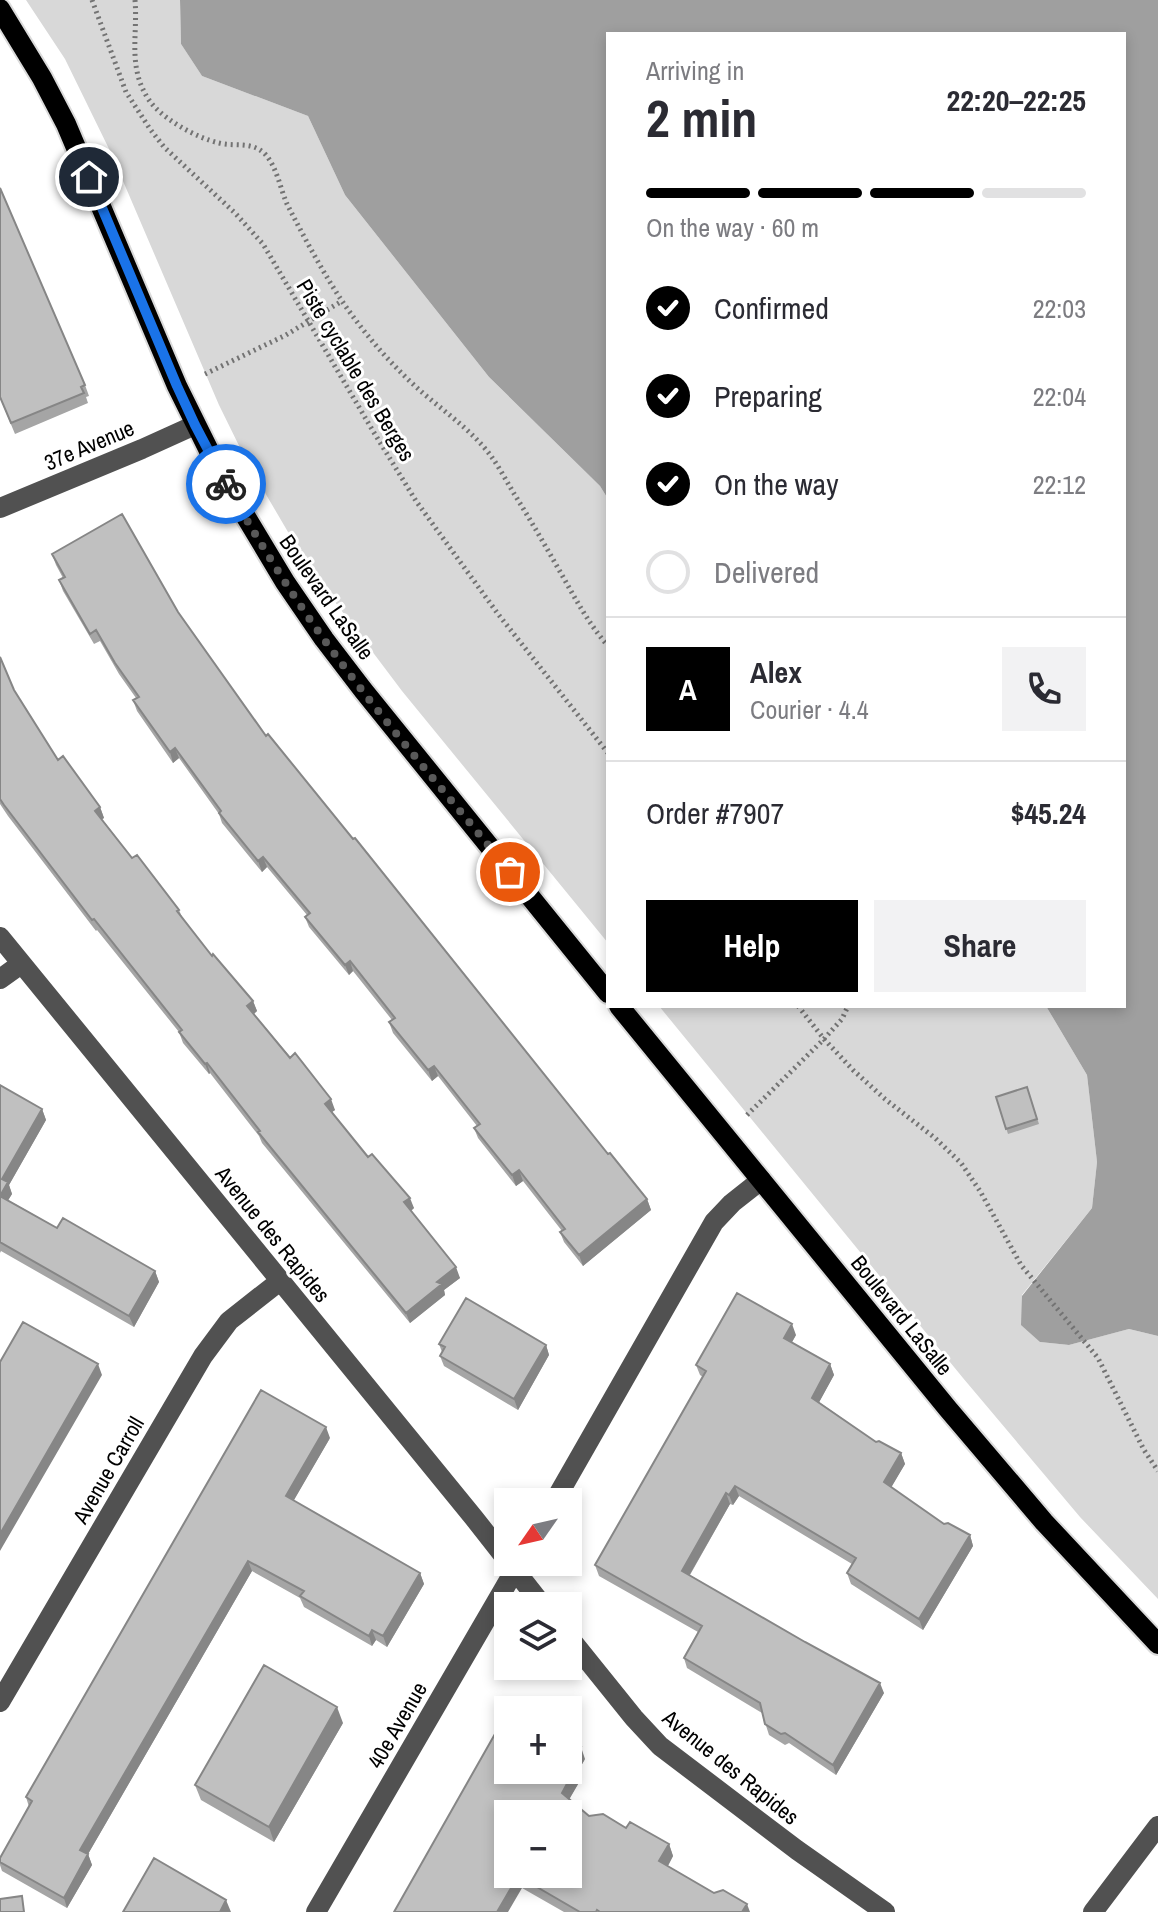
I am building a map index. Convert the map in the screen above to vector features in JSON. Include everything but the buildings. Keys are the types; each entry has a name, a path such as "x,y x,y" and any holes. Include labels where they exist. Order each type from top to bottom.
{"main road":[{"name":"Boulevard LaSalle","path":"0,9 66,124 195,425 285,582 324,639 401,738 606,991"},
{"name":"Boulevard LaSalle","path":"621,1008 948,1409 1044,1522 1158,1644"}],"street":[{"name":"37e Avenue","path":"0,508 195,425"},
{"name":"Avenue des Rapides","path":"0,937 494,1540"},
{"path":"0,979 21,964"},
{"path":"562,1488 714,1222 761,1180"},
{"name":"Avenue Carroll","path":"0,1702 203,1356 229,1321 280,1281"},
{"name":"40e Avenue","path":"316,1912 511,1576"},
{"name":"Avenue des Rapides","path":"582,1653 660,1746 885,1912"},
{"path":"1093,1912 1158,1826"}],"path":[{"name":"Piste cyclable des Berges","path":"92,0 126,92 150,129 164,147 235,213 263,244 416,501 498,614 606,750"},
{"path":"135,0 135,70 140,87 151,104 162,115 205,139 230,145 245,144 264,154 272,163 286,201 342,301 377,347 415,386 480,442 491,456 591,626 606,644"},
{"path":"205,374 286,335 342,301"},
{"path":"800,1008 824,1039 885,1099 961,1163 1021,1265 1098,1358 1144,1450 1158,1471"},
{"path":"747,1115 824,1039 842,1019 847,1008"}],"shaded area":[{"path":"26,0 180,0 181,44 202,76 308,116 345,195 489,377 600,486 606,496 606,941 402,691 332,598 288,532 247,462 219,405 111,153 65,59"},
{"path":"180,0 1158,0 1158,1336 1129,1329 1069,1345 1040,1342 1021,1325 1022,1296 1092,1208 1097,1162 1087,1075 1047,1008 1126,1008 1126,32 606,32 606,496 600,486 489,377 345,195 308,116 202,76 181,44"},
{"path":"661,1008 1047,1008 1087,1075 1097,1162 1092,1208 1022,1295 1040,1342 1069,1345 1129,1329 1158,1336 1158,1599 1080,1517"}],"way so far":[{"path":"226,484 285,582 324,639 510,872"}],"route":[{"path":"89,177 177,386 226,484"}]}
